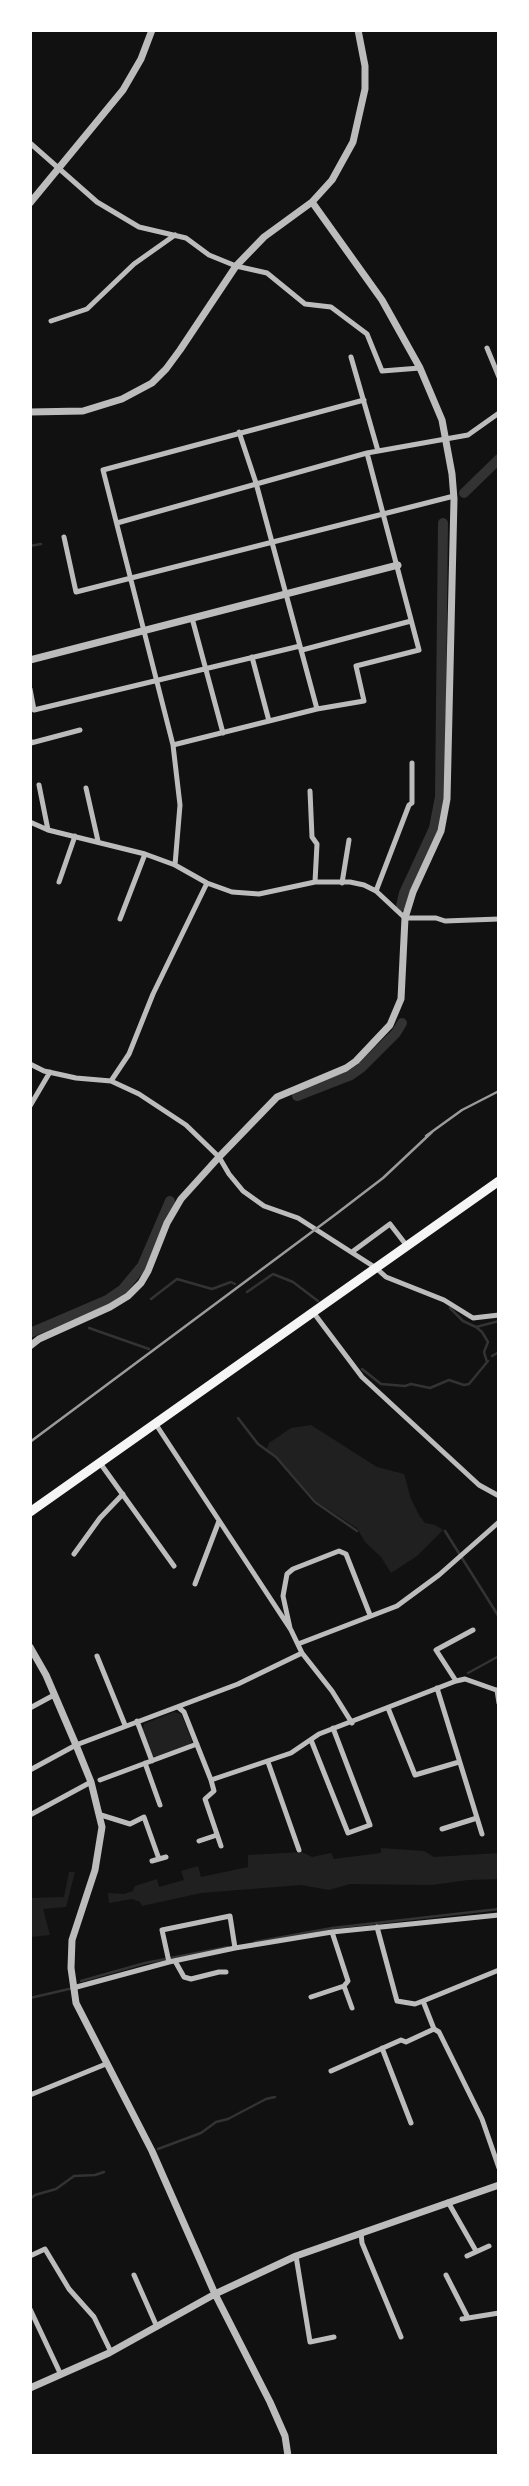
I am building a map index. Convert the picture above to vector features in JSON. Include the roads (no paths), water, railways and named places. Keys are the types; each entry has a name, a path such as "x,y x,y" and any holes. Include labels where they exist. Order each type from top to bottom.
{"main road":[{"path":"30,1513 499,1181"}],"street":[{"path":"30,203 123,90 141,59 152,30"},
{"path":"30,412 83,411 122,399 152,383 180,350 236,266 264,237 312,202 340,169 357,129 365,89 365,66 358,30"},
{"path":"30,144 97,202 139,227 186,238 209,255 236,266 267,273 305,304 331,307 368,334 382,371 420,368"},
{"path":"30,1346 39,1339 128,1296 141,1283 167,1223 181,1199 219,1157 277,1097 346,1068 378,1040 390,1025 401,999 405,918 413,892 441,831 447,799 454,496 442,420 420,368 382,300 312,202"},
{"path":"51,321 87,309 134,264 175,235"},
{"path":"486,348 499,377"},
{"path":"351,357 378,451"},
{"path":"175,865 180,804 173,745 103,470 364,400"},
{"path":"117,523 367,453 447,440 476,431 499,413"},
{"path":"240,432 317,709"},
{"path":"173,745 317,709 364,701 356,666 419,650 367,453"},
{"path":"64,537 76,592 454,496"},
{"path":"30,660 398,565"},
{"path":"192,618 223,733"},
{"path":"30,690 34,710 411,621"},
{"path":"252,657 270,721"},
{"path":"30,740 30,743 80,730"},
{"path":"376,891 412,803 412,763"},
{"path":"39,785 48,830"},
{"path":"86,788 98,841"},
{"path":"310,791 312,836 317,844 316,882"},
{"path":"30,822 48,830 145,853 232,892 258,894 316,882 364,885 376,891 405,918 436,918 444,921 499,919"},
{"path":"59,882 75,836"},
{"path":"342,883 349,841"},
{"path":"120,919 145,853"},
{"path":"111,1081 129,1054 153,994 207,883"},
{"path":"30,1064 76,1078 111,1081 139,1094 186,1125 219,1157 235,1182 252,1199 298,1218 386,1277 444,1300 473,1318 499,1315"},
{"path":"30,1106 50,1072"},
{"path":"352,1252 390,1224 407,1246"},
{"path":"313,1312 362,1377 479,1485 499,1496"},
{"path":"155,1423 290,1630 302,1653 332,1691 352,1723"},
{"path":"100,1463 174,1566"},
{"path":"74,1554 100,1518 123,1494"},
{"path":"195,1584 219,1521"},
{"path":"298,1644 397,1606 414,1595 499,1522"},
{"path":"290,1630 283,1596 287,1574 339,1550 345,1554 370,1615"},
{"path":"456,1681 436,1650 473,1630"},
{"path":"30,1647 46,1675 76,1745 101,1815 101,1843 95,1870 72,1940 71,1968 76,2003 152,2151 215,2294 270,2402 285,2436 288,2456"},
{"path":"30,1770 76,1745 238,1684 302,1653"},
{"path":"97,1656 125,1725"},
{"path":"211,1780 291,1753 319,1734 456,1681 465,1679 498,1690 499,1703"},
{"path":"437,1688 482,1834"},
{"path":"30,1707 54,1695"},
{"path":"178,1707 184,1712 215,1791 205,1799 221,1846"},
{"path":"388,1709 415,1775 459,1762"},
{"path":"137,1721 152,1761"},
{"path":"311,1740 348,1833 370,1825 333,1728"},
{"path":"100,1780 197,1744"},
{"path":"268,1762 299,1850"},
{"path":"145,1763 160,1805"},
{"path":"30,1815 91,1783"},
{"path":"101,1815 130,1824 144,1818 162,1858 152,1861"},
{"path":"442,1829 477,1818"},
{"path":"199,1841 217,1835"},
{"path":"74,1988 235,1948 331,1932 499,1915"},
{"path":"226,1972 191,1979 184,1977 172,1962 162,1930 230,1916 235,1948"},
{"path":"377,1927 397,2001 415,2004 499,1970"},
{"path":"311,1997 344,1986 348,1981 331,1932"},
{"path":"344,1986 352,2008"},
{"path":"423,2001 434,2029 439,2032 482,2119 499,2168"},
{"path":"331,2071 401,2039 406,2042 434,2029"},
{"path":"382,2048 411,2123"},
{"path":"30,2095 106,2064"},
{"path":"30,2388 111,2351 215,2294 296,2256 499,2185"},
{"path":"448,2203 476,2251"},
{"path":"361,2233 362,2243 401,2337"},
{"path":"467,2256 489,2246"},
{"path":"30,2256 46,2249 69,2289 94,2317 111,2351"},
{"path":"296,2256 310,2342 334,2337"},
{"path":"134,2275 157,2327"},
{"path":"446,2275 465,2319 499,2313"},
{"path":"31,2314 61,2375"}],"waterway":[{"path":"464,493 499,459"},
{"path":"401,906 404,893 434,828 440,797 443,523"},
{"path":"30,546 41,544"},
{"path":"297,1096 351,1075 396,1033 402,1023"},
{"path":"30,1333 107,1300 123,1289 142,1266 170,1201"},
{"path":"247,1292 273,1274 293,1282 318,1301"},
{"path":"151,1299 177,1279 212,1289 231,1282 235,1284"},
{"path":"450,1308 463,1321 476,1327 499,1321"},
{"path":"476,1327 488,1342 484,1352 487,1362"},
{"path":"89,1328 149,1349"},
{"path":"492,1356 499,1352"},
{"path":"362,1369 381,1384 411,1384 430,1388 449,1380 469,1384 488,1361"},
{"path":"238,1418 258,1444 276,1457 315,1502 357,1531"},
{"path":"445,1531 499,1617"},
{"path":"468,1673 499,1656"},
{"path":"255,1942 332,1928 499,1909"},
{"path":"81,1981 145,1963 228,1947"},
{"path":"30,1998 69,1989"},
{"path":"158,2149 201,2133 216,2122 275,2097"},
{"path":"30,2199 56,2189 74,2176 104,2172"}],"railway":[{"path":"426,1136 462,1110 499,1091"},
{"path":"30,1442 383,1178 432,1132"}]}
